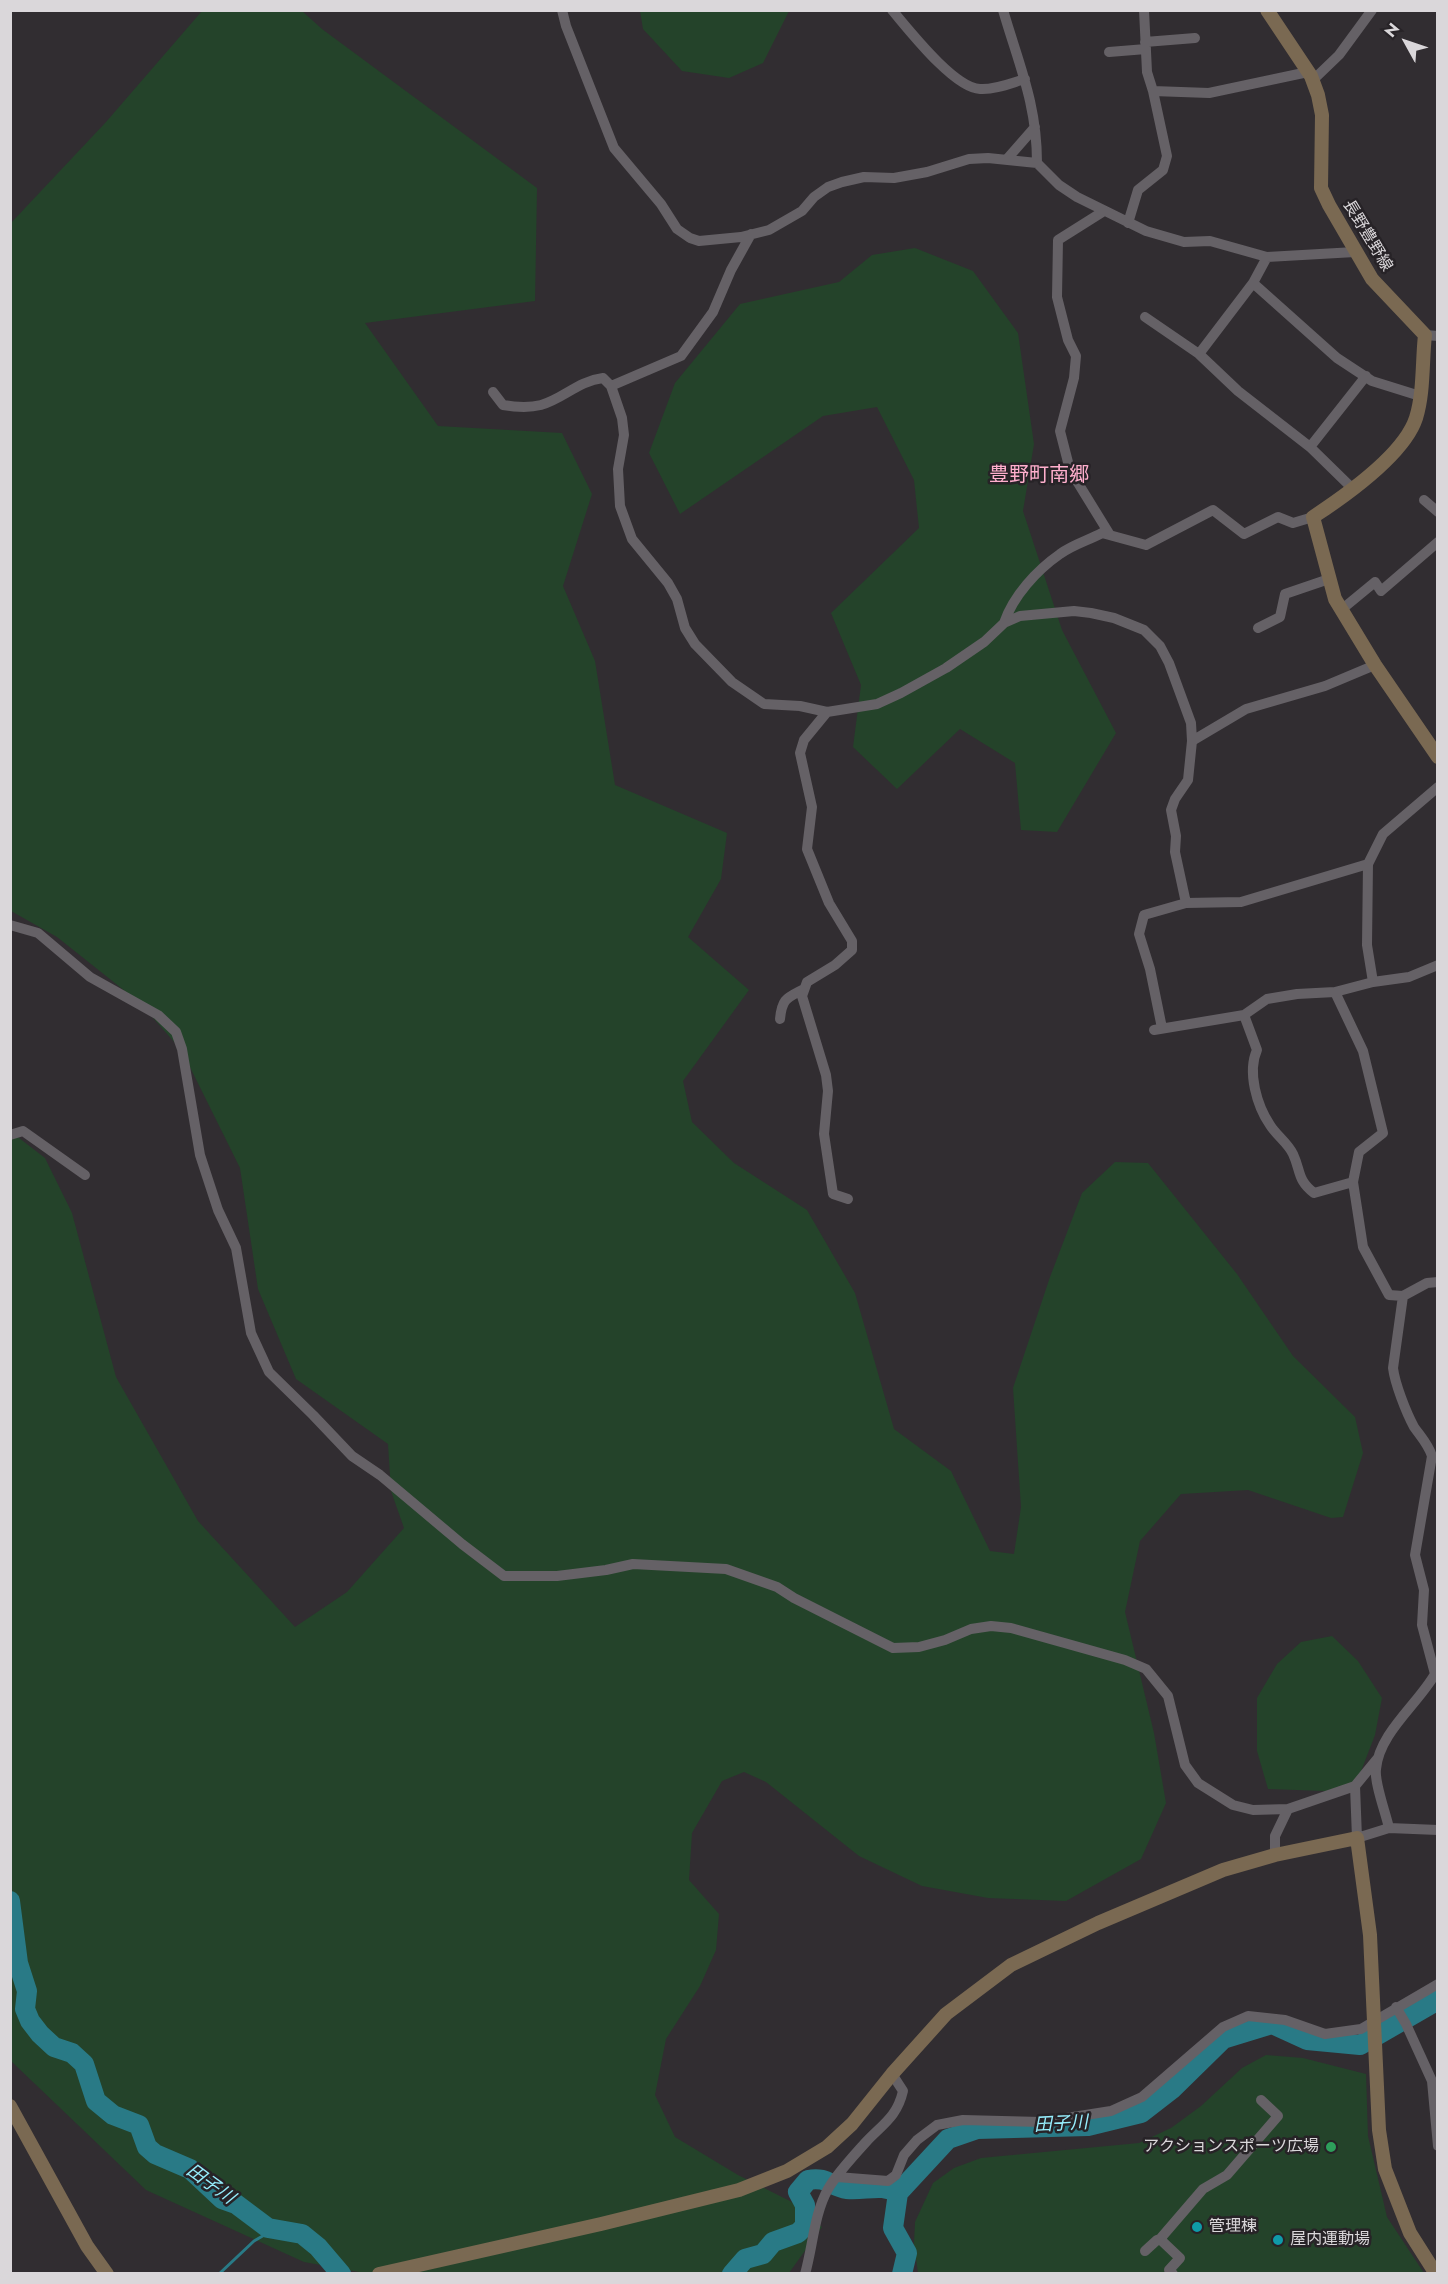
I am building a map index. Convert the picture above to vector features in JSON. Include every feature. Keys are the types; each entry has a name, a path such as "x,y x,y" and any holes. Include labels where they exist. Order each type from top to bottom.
{"street":[{"path":"562,10 566,26 614,148 655,197 677,229 699,241 713,241 751,234 780,224 802,212 814,197 828,187 842,182 864,177 894,178 927,172 969,159 1006,159 1036,163 1077,197 1146,231 1184,242 1210,241 1267,257 1355,252"},
{"path":"892,10 928,52 968,87 988,89 1025,80"},
{"path":"1003,10 1025,80 1035,127 1036,163"},
{"path":"1128,223 1138,190 1163,170 1167,156 1154,91 1147,72 1144,10"},
{"name":"長野豊野線","path":"1267,10 1310,76 1322,115 1321,188 1372,279 1431,335 1416,419 1407,433 1376,471 1313,517"},
{"path":"1154,91 1209,93 1310,76 1339,55 1372,10"},
{"path":"1109,52 1195,38"},
{"path":"1006,159 1035,127"},
{"path":"1104,211 1058,240 1057,297 1068,340 1076,356 1074,378 1060,431 1070,470 1110,535"},
{"path":"610,387 681,356 713,312 731,270 751,234"},
{"path":"1199,354 1253,283 1267,257"},
{"path":"1253,283 1337,358 1372,381 1420,396"},
{"path":"1145,317 1199,354 1238,391 1310,447 1353,489"},
{"path":"1310,447 1366,376"},
{"path":"493,392 503,405 517,407 542,405 592,380 603,378 610,387 622,418 624,435 618,469 620,506 632,539 673,591 685,628 690,636 732,682 749,696 764,704 800,706 826,712 877,704 901,693 956,661 984,642 1005,623 1020,616 1074,611 1114,618 1144,630 1160,646 1169,663 1191,723 1192,741 1188,780 1175,799 1171,810 1176,836 1175,852 1186,903"},
{"path":"1424,500 1437,512"},
{"path":"1005,623 1016,600 1036,574 1061,553 1102,533 1146,545 1213,510 1244,534 1278,517 1293,523 1313,517 1335,599 1375,665 1437,757"},
{"path":"1341,610 1375,582 1381,591 1437,542"},
{"path":"1258,628 1280,617 1285,594 1329,579"},
{"path":"1192,741 1245,709 1325,686 1375,665"},
{"path":"826,712 804,740 800,753 812,807 807,849 829,903 852,941 852,950 807,982 802,996 826,1075 828,1091 824,1134 833,1194 848,1199"},
{"path":"1373,982 1367,945 1368,864 1383,834 1437,787"},
{"path":"1368,864 1241,902 1186,903 1143,915 1139,934 1150,969 1158,1029 1244,1014 1267,999 1297,994 1335,992 1373,982 1409,977 1437,965"},
{"path":"10,925 38,933 90,977 158,1015 176,1032 182,1049 200,1155 218,1210 236,1248 250,1333 269,1372 352,1456 380,1475 504,1576 557,1576 633,1564 726,1569 777,1587 893,1648 919,1647 945,1640 971,1629 991,1626 1011,1628 1125,1660 1146,1669 1168,1696 1185,1765 1198,1783 1233,1805 1253,1810 1288,1809 1355,1786 1378,1758"},
{"path":"780,1019 781,1006 785,999 804,988"},
{"path":"1335,992 1363,1051 1383,1132 1359,1152 1353,1182 1363,1247 1389,1294 1403,1296 1427,1283 1437,1282"},
{"path":"1244,1014 1257,1050 1253,1059 1253,1086 1268,1124 1292,1152 1304,1185 1314,1193 1353,1182"},
{"path":"10,1135 23,1131 85,1175"},
{"path":"1389,1828 1375,1771 1378,1758 1387,1738 1436,1674 1422,1625 1424,1590 1415,1555 1432,1456 1427,1443 1414,1426 1394,1379 1393,1368 1403,1296"},
{"path":"1355,1786 1357,1838 1370,1935 1379,2130 1385,2169 1410,2233 1436,2274"},
{"path":"1275,1855 1275,1836 1288,1809"},
{"path":"379,2274 739,2190 787,2171 827,2147 852,2124 892,2074 946,2014 1011,1965 1108,1918 1223,1870 1275,1855 1357,1838 1389,1828 1437,1830"},
{"path":"836,2179 888,2181 896,2175 904,2156 917,2140 937,2125 963,2120 1041,2122 1110,2111 1142,2097 1224,2027 1248,2016 1296,2023 1325,2034 1361,2029 1437,1984"},
{"path":"1396,2007 1432,2081 1437,2146"},
{"path":"805,2274 815,2227 828,2190 866,2142 890,2119 900,2105 903,2091 892,2074"},
{"path":"1145,2252 1160,2239 1203,2189 1227,2175 1278,2116 1260,2100"},
{"path":"10,2106 87,2246 107,2274"},
{"path":"1160,2239 1180,2258 1169,2270 1173,2274"}],"green space":[{"path":"640,10 789,11 763,63 729,78 682,71 643,29"},
{"path":"202,11 302,11 322,29 537,188 535,301 365,323 438,426 562,433 592,494 563,586 595,661 615,785 727,833 721,879 688,937 749,990 683,1081 692,1122 734,1163 807,1210 855,1293 894,1429 951,1471 990,1551 1014,1554 1021,1507 1013,1388 1050,1277 1082,1193 1115,1162 1148,1163 1237,1274 1293,1356 1355,1417 1363,1453 1343,1517 1331,1518 1248,1490 1181,1494 1140,1541 1125,1612 1154,1733 1166,1803 1141,1859 1066,1901 988,1898 922,1886 859,1856 766,1782 744,1772 722,1781 692,1833 689,1880 719,1914 716,1950 700,1986 666,2039 655,2095 675,2137 738,2175 790,2201 822,2227 789,2273 370,2274 304,2262 146,2190 11,2061 10,1131 45,1158 72,1213 116,1377 198,1521 295,1627 347,1592 404,1528 391,1491 388,1444 296,1379 258,1289 240,1168 182,1051 140,1003 57,937 11,911 10,224 106,122"},
{"path":"915,248 973,271 1018,333 1034,444 1023,511 1062,630 1116,733 1057,832 1021,830 1015,763 960,729 897,789 853,747 861,685 831,613 919,528 914,480 877,407 823,416 680,514 649,453 675,383 740,304 839,282 872,255"},
{"path":"1332,1636 1358,1661 1382,1698 1375,1735 1353,1792 1268,1789 1257,1751 1257,1698 1277,1664 1301,1642"},
{"path":"1266,2055 1303,2058 1366,2074 1368,2136 1387,2217 1424,2273 918,2273 914,2244 915,2222 933,2183 954,2168 981,2158 1139,2143 1171,2128 1201,2106 1242,2068"}],"waterway":[{"name":"田子川","path":"10,1901 18,1963 27,1991 25,2009 30,2021 54,2047 72,2053 84,2064 96,2101 113,2115 139,2125 147,2147 155,2154 190,2169 222,2199 236,2204 268,2228 302,2234 318,2247 341,2274"},
{"name":"田子川","path":"898,2193 948,2139 977,2129 1088,2126 1141,2113 1172,2089 1223,2039 1272,2024 1307,2040 1360,2045 1438,2000"},
{"name":"田子川","path":"732,2274 745,2259 763,2254 773,2242 798,2233 805,2226 805,2205 798,2192 808,2180 820,2179 847,2189 886,2188 898,2193"},
{"path":"898,2193 893,2228 907,2253 902,2274"},
{"path":"219,2274 254,2241 273,2230"}],"place":[{"name":"アクションスポーツ広場","path":"1331,2147"},
{"name":"管理棟","path":"1197,2227"},
{"name":"屋内運動場","path":"1278,2240"}],"district":[{"name":"豊野町南郷","path":"1039,476"}]}
